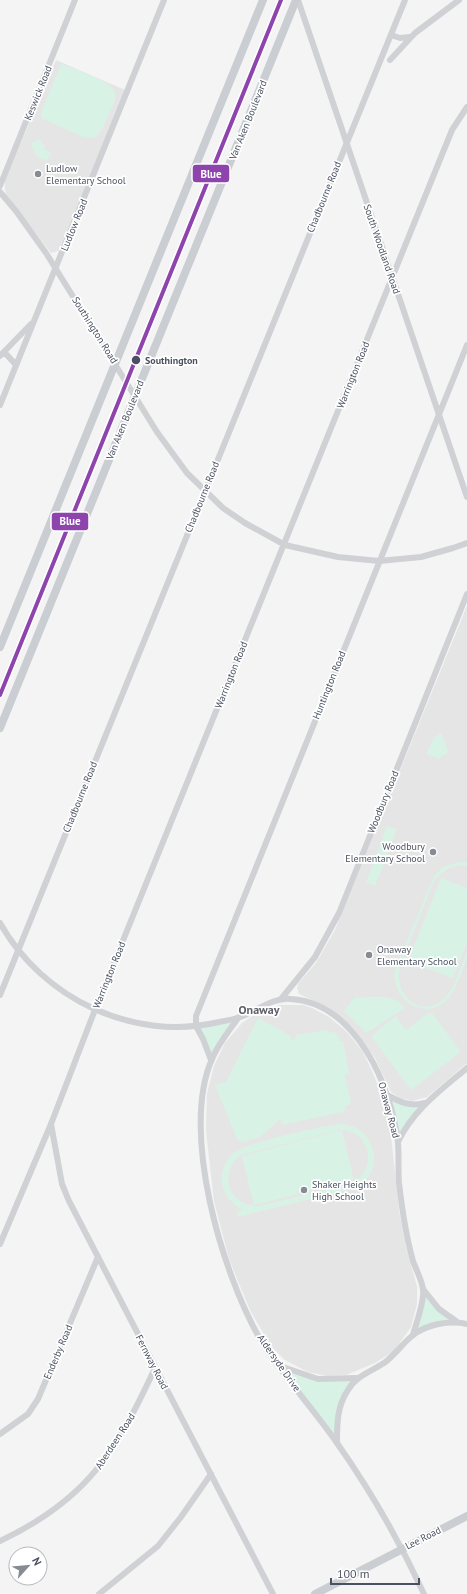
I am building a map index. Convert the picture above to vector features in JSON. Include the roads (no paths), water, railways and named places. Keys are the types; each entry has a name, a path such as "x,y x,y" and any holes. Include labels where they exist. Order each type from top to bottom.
{"main road":[{"path":"0,647 264,0"},
{"name":"Van Aken Boulevard","path":"0,728 297,0"},
{"name":"Lee Road","path":"315,1594 467,1516"}],"street":[{"name":"Keswick Road","path":"0,186 75,0"},
{"name":"Ludlow Road","path":"0,405 164,0"},
{"name":"South Woodland Road","path":"297,0 467,498"},
{"name":"Chadbourne Road","path":"0,995 204,490 405,0"},
{"path":"390,60 410,37 459,0"},
{"path":"391,35 400,38 410,37"},
{"name":"Warrington Road","path":"0,1244 285,545 452,130 467,108"},
{"name":"Southington Road","path":"0,192 26,224 56,269 116,362 157,432 187,473 223,508 244,523 285,545 338,557 379,561 421,557 453,548 467,542"},
{"path":"2,355 34,321"},
{"name":"Huntington Road","path":"196,1026 196,1016 467,345"},
{"path":"2,355 7,355 16,365"},
{"name":"Woodbury Road","path":"281,998 315,957 339,913 467,594"},
{"path":"0,923 18,952 37,972 69,997 126,1021 157,1027 196,1026 238,1018 281,998"},
{"name":"Onaway Road","path":"281,998 303,1000 313,1004 343,1023 359,1039 370,1057 387,1095 398,1142 399,1182 403,1212 414,1263 423,1289 413,1335"},
{"name":"Aldersyde Drive","path":"238,1018 211,1060 205,1079 202,1115 207,1186 214,1221 230,1273 242,1303 260,1338 337,1443 401,1550 424,1594"},
{"path":"196,1026 204,1039 211,1060"},
{"path":"398,1142 408,1123 426,1103 467,1068"},
{"path":"387,1095 397,1101 409,1104 426,1103"},
{"name":"Fernway Road","path":"50,1124 62,1184 155,1368 273,1594"},
{"name":"Enderby Road","path":"0,1434 28,1414 38,1399 98,1257"},
{"path":"423,1289 439,1309 456,1321 467,1324"},
{"path":"337,1443 338,1419 341,1404 348,1388 357,1378 384,1363 413,1335 438,1324 456,1321"},
{"path":"280,1366 318,1379 357,1378"},
{"name":"Aberdeen Road","path":"0,1540 28,1527 57,1508 101,1466 122,1434 155,1368"},
{"path":"99,1594 158,1546 181,1518 211,1474"}],"place":[{"name":"Ludlow Elementary School","path":"38,174"},
{"name":"Southington","path":"136,360"},
{"name":"Woodbury Elementary School","path":"433,852"},
{"name":"Onaway Elementary School","path":"369,955"},
{"name":"Shaker Heights High School","path":"304,1190"}],"district":[{"name":"Onaway","path":"259,1009"}]}
